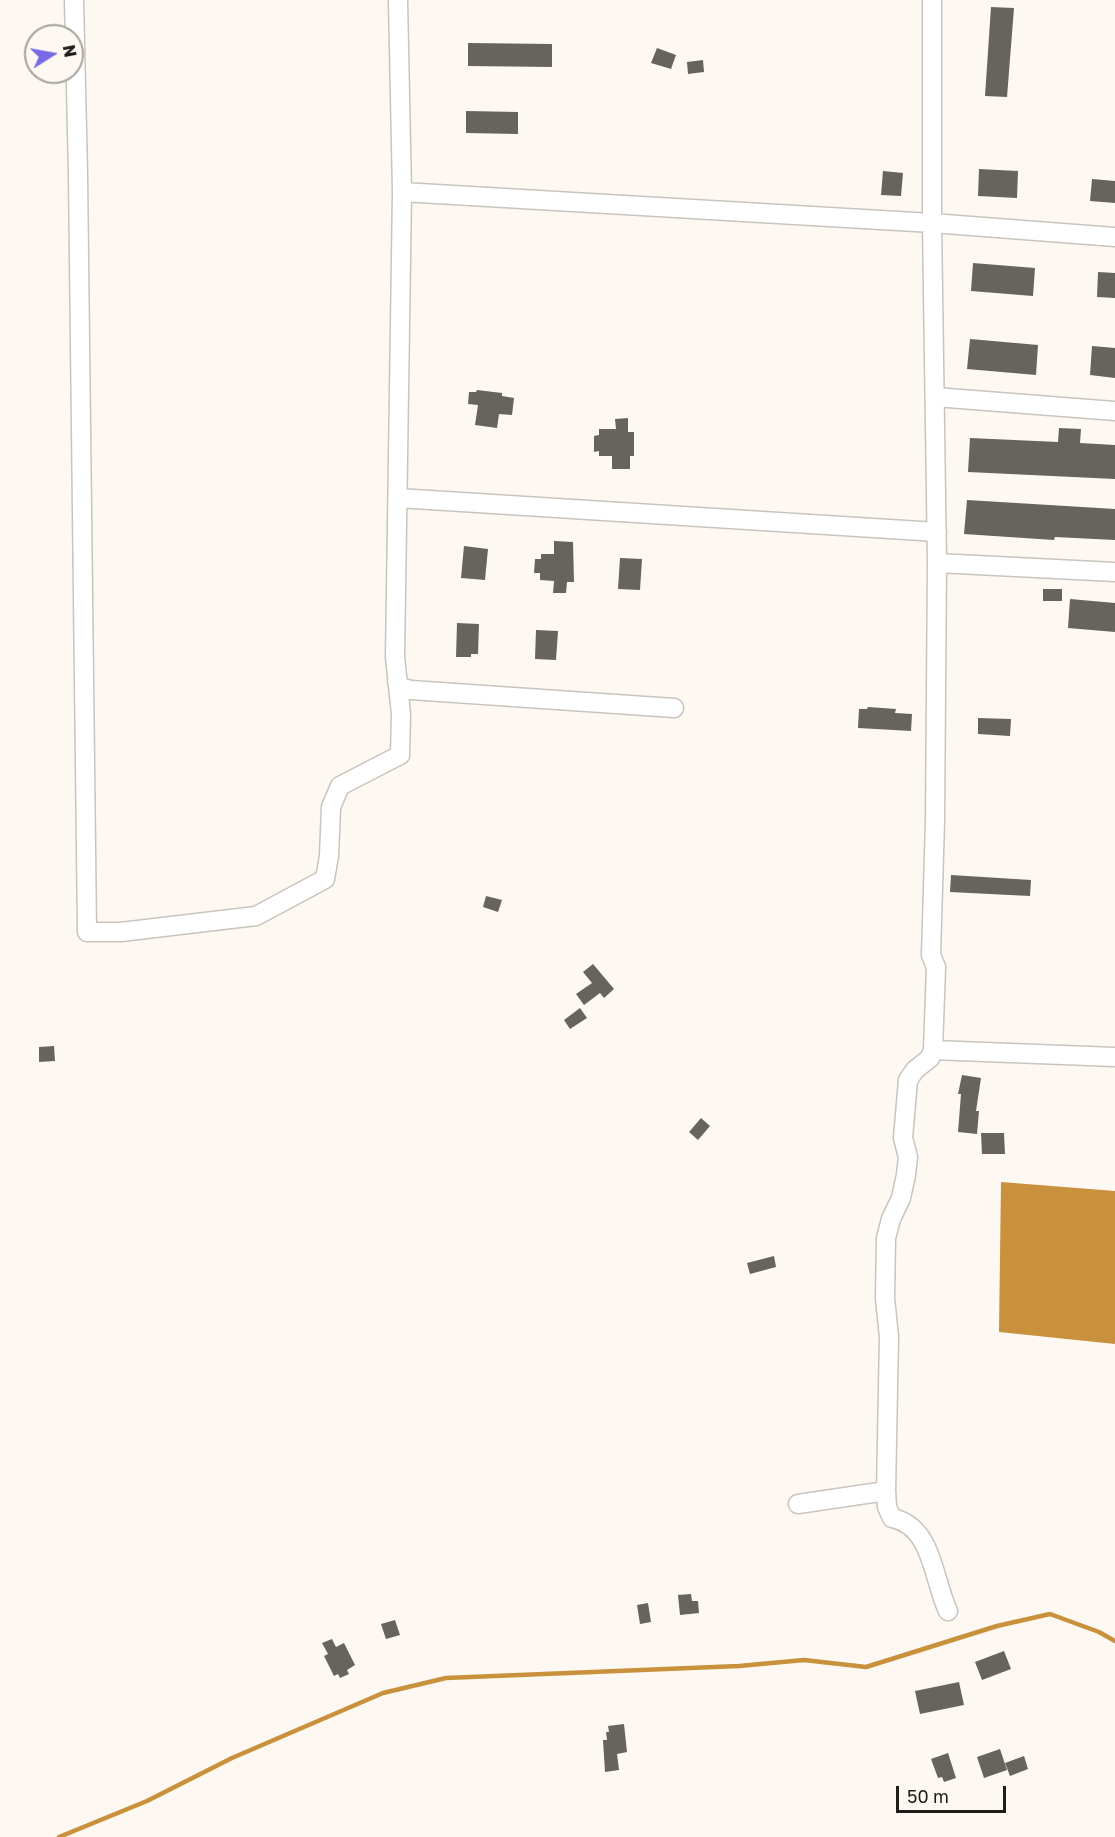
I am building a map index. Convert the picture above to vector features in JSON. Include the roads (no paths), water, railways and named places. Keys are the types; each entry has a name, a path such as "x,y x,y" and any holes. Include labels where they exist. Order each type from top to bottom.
{"street":[{"path":"74,0 87,932 121,932 256,916 325,879 329,856 331,807 340,786 400,755 401,714 395,657 402,192 399,0"},
{"path":"932,0 932,223 937,563 935,821 931,955 936,967 933,1050 930,1058 915,1070 908,1080 903,1138 908,1157 906,1175 901,1198 891,1219 886,1239 885,1298 889,1337 886,1491 887,1507 892,1518 905,1520 921,1536 932,1561 942,1599 948,1611"},
{"path":"402,192 932,223 1115,237"},
{"path":"935,397 1115,411"},
{"path":"398,498 937,532"},
{"path":"937,563 1115,572"},
{"path":"397,682 403,688 411,690 674,708"},
{"path":"933,1050 1115,1057"},
{"path":"804,1503 886,1491"}],"waterway":[{"path":"59,1837 147,1801 232,1758 383,1693 446,1678 739,1666 804,1660 866,1667 997,1626 1050,1614 1099,1632 1115,1641"}]}
